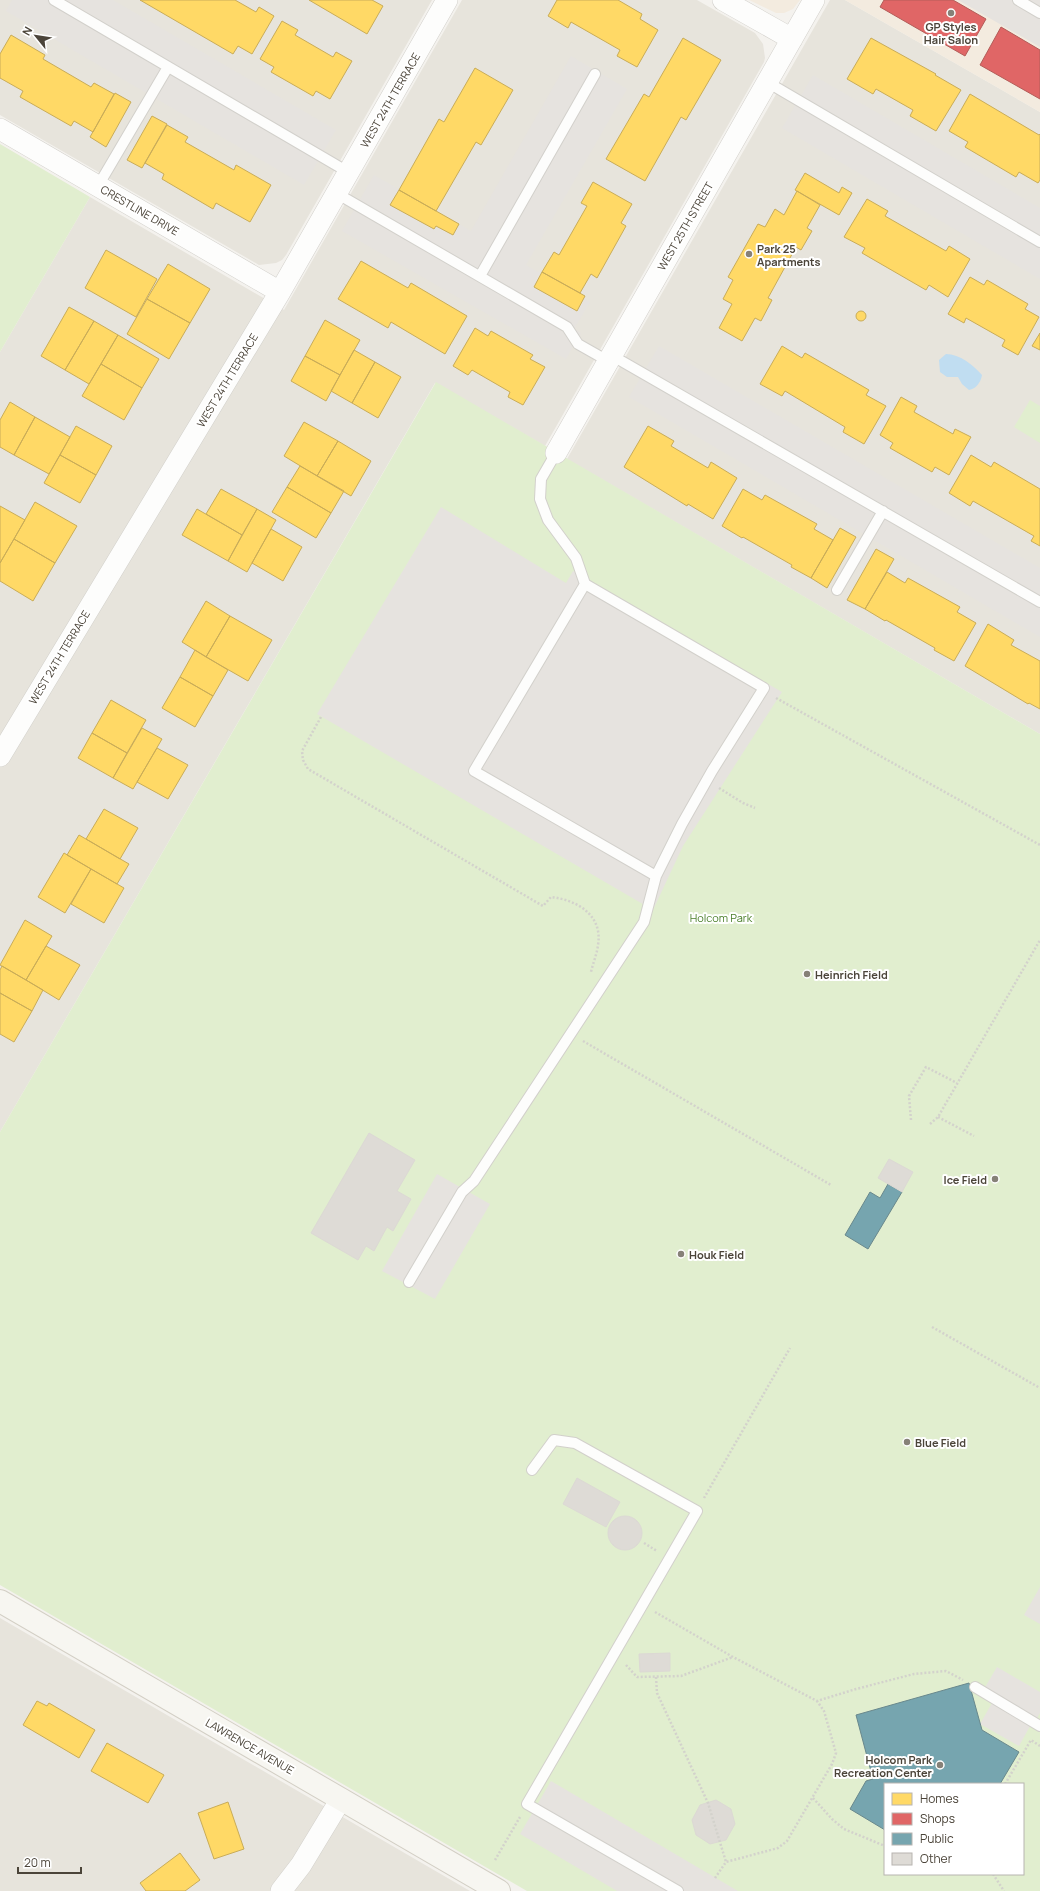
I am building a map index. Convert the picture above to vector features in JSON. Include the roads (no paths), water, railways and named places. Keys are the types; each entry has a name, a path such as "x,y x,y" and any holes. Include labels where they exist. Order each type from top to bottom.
{"street":[{"name":"WEST 24TH TERRACE","path":"0,756 280,292 447,0"},
{"path":"723,0 792,39"},
{"name":"WEST 25TH STREET","path":"556,453 814,0"},
{"name":"CRESTLINE DRIVE","path":"0,129 280,292"},
{"name":"LAWRENCE AVENUE","path":"0,1601 499,1891"},
{"path":"281,1891 301,1865 341,1799"}],"lane":[{"path":"54,0 348,172"},
{"path":"1018,0 1040,13"},
{"path":"98,186 168,66"},
{"path":"480,276 595,74"},
{"path":"767,82 1039,240"},
{"path":"336,193 567,327 578,344 610,358 883,511 1040,602"},
{"path":"409,1282 462,1192 474,1181 644,922 656,876 682,824 707,780 764,688 585,584 576,558 548,520 540,499 541,479 556,453"},
{"path":"837,590 883,511"},
{"path":"585,584 474,771 656,876"},
{"path":"532,1470 554,1440 576,1443 696,1511 527,1804 678,1891"},
{"path":"975,1687 1040,1726"}],"water":[{"path":"946,354 951,354 961,358 982,375 981,380 976,387 969,390 962,384 958,377 947,377 940,372 939,360"}],"place":[{"name":"GP Styles Hair Salon","path":"951,13"},
{"name":"Park 25 Apartments","path":"749,254"},
{"name":"Heinrich Field","path":"807,974"},
{"name":"Ice Field","path":"995,1179"},
{"name":"Houk Field","path":"681,1254"},
{"name":"Blue Field","path":"907,1442"},
{"name":"Holcom Park Recreation Center","path":"940,1765"}],"park label":[{"name":"Holcom Park","path":"721,917"}]}
